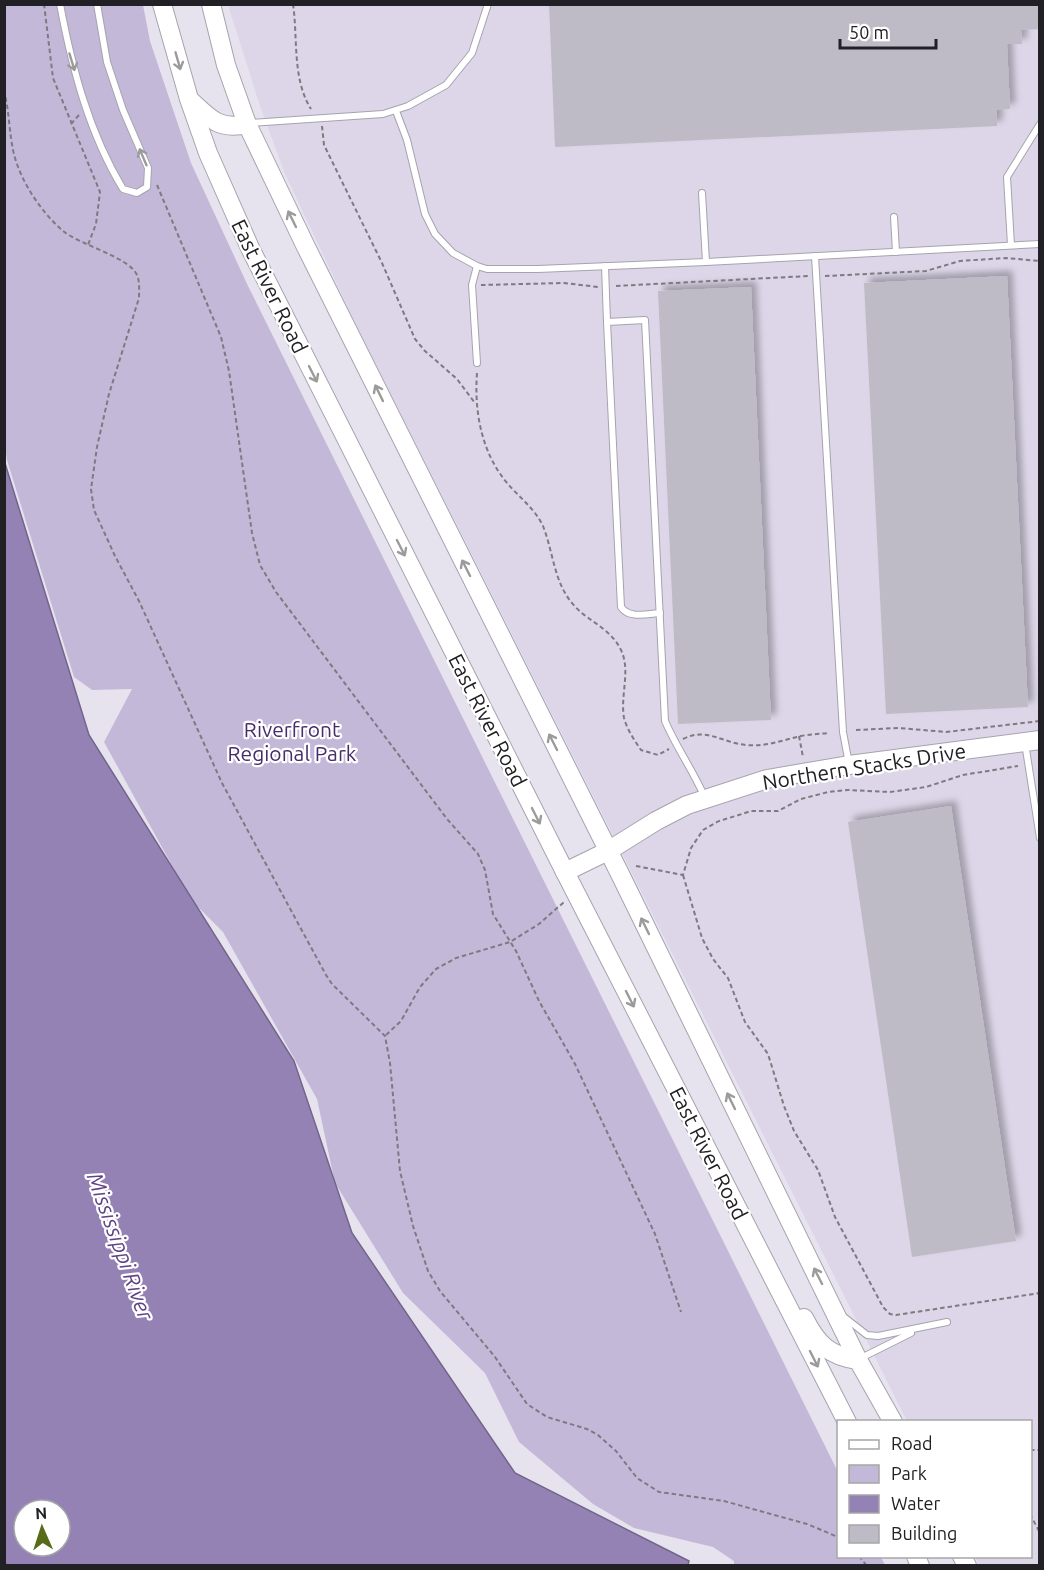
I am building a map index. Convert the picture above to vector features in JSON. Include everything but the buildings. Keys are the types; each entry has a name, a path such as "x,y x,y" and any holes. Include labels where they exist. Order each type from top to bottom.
{"street":[{"name":"East River Road","path":"162,4 189,99 208,153 250,248 845,1420"},
{"name":"East River Road","path":"211,4 226,65 247,123 332,300 608,850 858,1360 891,1420"},
{"path":"189,99 208,118 222,125 233,127 247,123"},
{"name":"Northern Stacks Drive","path":"565,872 608,850 656,821 706,798 767,778 1032,741"},
{"path":"767,1267 788,1285 806,1322 824,1346 840,1358 858,1360"}],"lane":[{"path":"60,4 69,51 82,96 108,166 123,189 137,193 147,187 148,168 123,110 107,62 97,4"},
{"path":"247,123 383,114 396,111 446,85 472,53 488,4"},
{"path":"396,111 407,140 425,213 435,234 453,253 487,269 706,262 1040,244"},
{"path":"1011,245 1007,177 1040,124"},
{"path":"702,193 706,262"},
{"path":"894,217 896,252"},
{"path":"815,256 843,732 849,765"},
{"path":"477,266 472,285 477,363"},
{"path":"605,266 621,607 624,612 630,614 660,613"},
{"path":"607,322 645,320 665,721 675,745 693,770 706,798"},
{"path":"1032,741 1029,764 1040,838"},
{"path":"835,1309 867,1335 878,1336 947,1322 905,1334 858,1360"}],"path":[{"path":"44,4 53,78 100,192 96,224 88,245"},
{"path":"293,4 299,78 307,102 323,128 324,145 382,263 415,339 457,379 475,402"},
{"path":"4,90 12,148 24,179 38,202 57,225 88,245 128,264 137,275 139,298 109,394 97,447 91,489 94,510 139,601 226,792 326,975 332,984 385,1036 390,1063 400,1171 413,1226 428,1271 445,1298 495,1357 527,1404 547,1417 598,1435 616,1451 637,1478 659,1492 724,1501 807,1524 837,1537"},
{"path":"148,174 157,184 221,337 229,371 252,533 260,565 276,592 447,819 478,854 485,870 493,914 575,1064 655,1234 681,1311"},
{"path":"472,285 564,283 606,287 926,271 960,261 1006,258 1040,261"},
{"path":"477,363 475,402 484,442 493,463 509,486 530,505 539,519 569,599 578,610 610,634 620,649 625,673 624,717 641,750 658,754 668,749"},
{"path":"856,730 898,728 946,732 1040,721"},
{"path":"679,742 690,735 710,734 748,745 769,744 799,736 829,733"},
{"path":"799,736 804,760"},
{"path":"1029,764 963,775 917,788 890,792 848,790 810,796 778,811 751,811 711,825 697,837 687,858 683,875 702,938 713,959 728,978 745,1022 768,1054 794,1131 818,1170 835,1216 886,1311 896,1315 1040,1293"},
{"path":"808,789 810,796"},
{"path":"636,866 683,875"},
{"path":"385,1036 401,1021 420,987 436,969 456,958 510,942 539,924 567,900"},
{"path":"1032,1518 1040,1533"}],"shaded area":[{"path":"228,5 1039,5 1039,1565 979,1565 976,1558 1032,1558 1032,1420 906,1420 351,314 285,174 259,103"}],"green space":[{"name":"Riverfront Regional Park","path":"4,5 143,5 150,41 191,163 248,286 837,1470 837,1558 882,1558 885,1565 734,1565 734,1561 713,1547 634,1528 593,1504 519,1442 485,1373 403,1293 335,1183 317,1099 223,932 191,900 104,742 132,689 92,690 74,677 7,460 4,441"}],"water":[{"name":"Mississippi River","path":"4,460 89,735 294,1061 352,1233 515,1473 689,1561 688,1565 6,1565 4,1557"}]}
